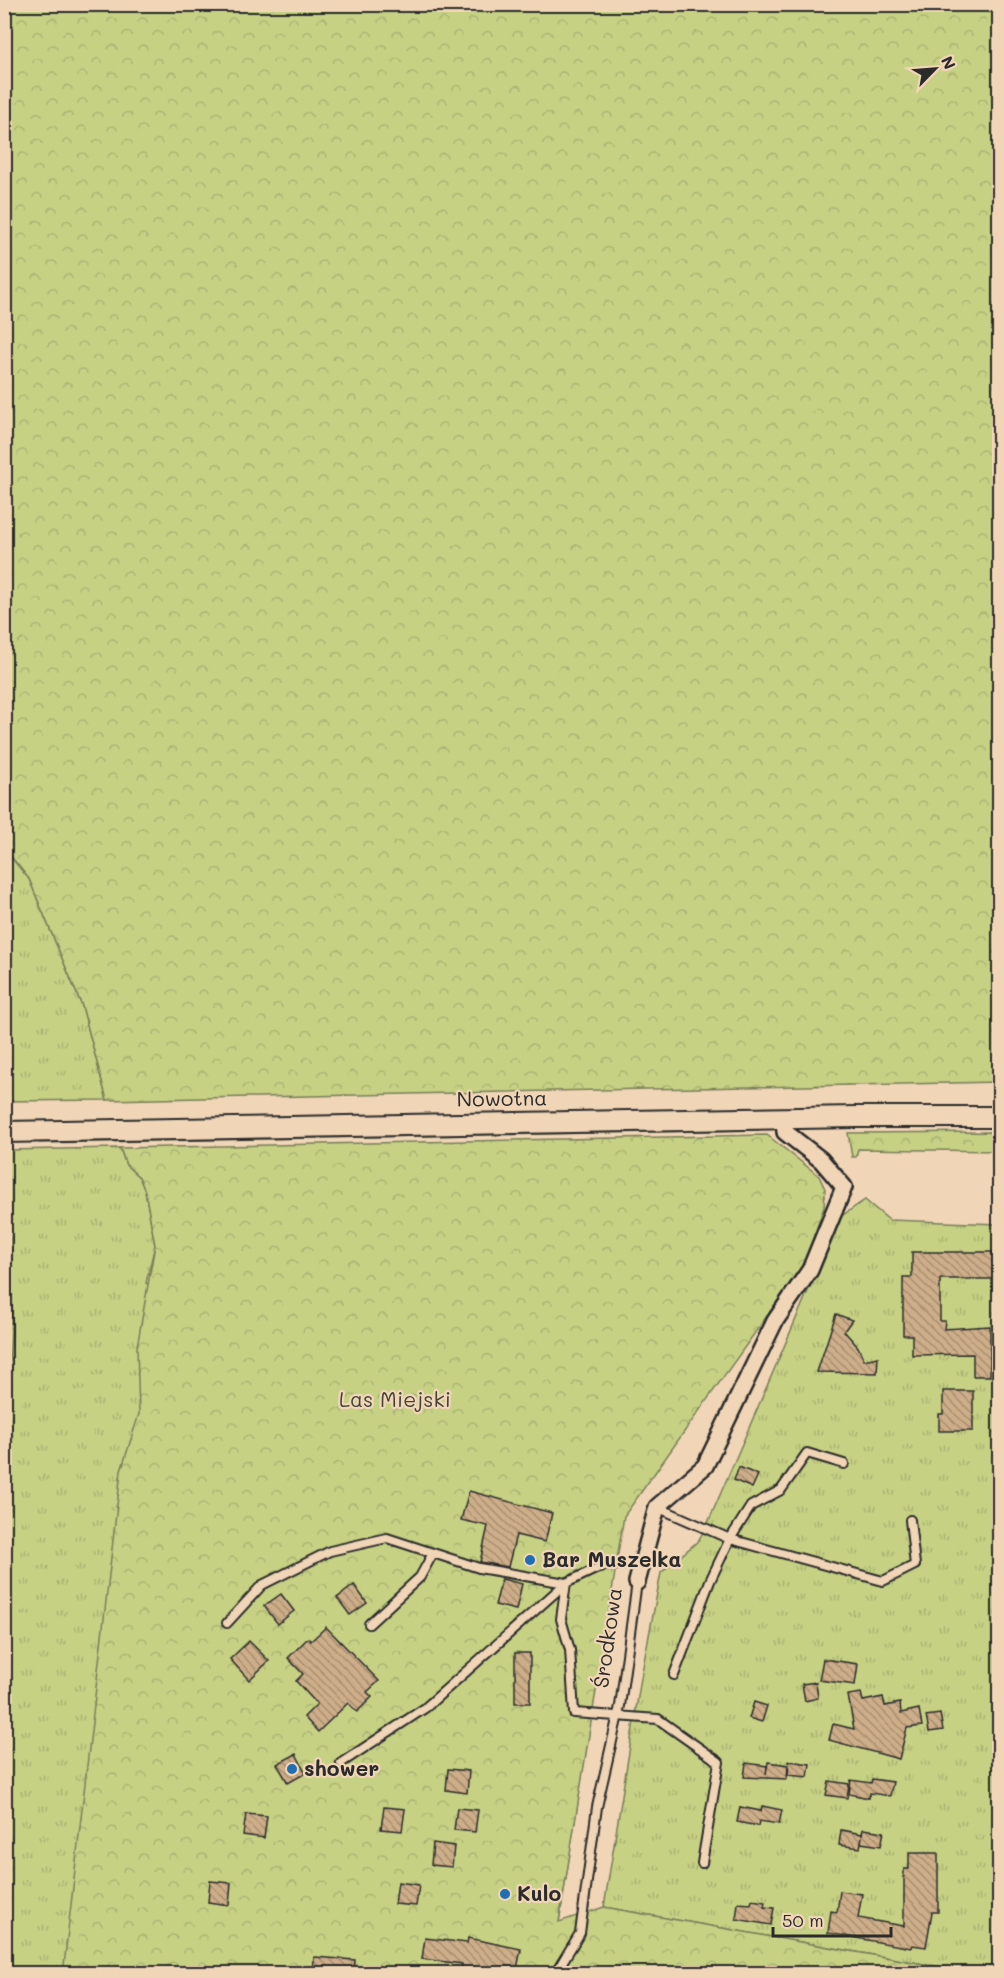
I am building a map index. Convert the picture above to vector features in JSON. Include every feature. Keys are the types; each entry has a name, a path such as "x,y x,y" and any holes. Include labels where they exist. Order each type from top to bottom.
{"street":[{"name":"Nowotna","path":"4,1132 999,1116"},
{"path":"657,1508 705,1466 775,1321 810,1270 844,1187 821,1160 785,1132 784,1118"},
{"name":"Środkowa","path":"637,1582 657,1508"}],"lane":[{"path":"674,1675 710,1581 730,1539 751,1506 781,1490 807,1453 844,1464"},
{"path":"657,1508 730,1539 883,1581 915,1565 910,1520"},
{"path":"227,1623 262,1585 330,1551 387,1538 432,1555 479,1568 566,1582"},
{"path":"369,1624 420,1577 432,1555"},
{"path":"341,1763 425,1708 566,1582 602,1566 642,1563"},
{"path":"566,1582 561,1618 570,1650 574,1713 658,1719 719,1762 702,1863"},
{"name":"Środkowa","path":"555,1974 580,1933 597,1808 620,1706 637,1582"}],"green space":[{"path":"4,5 999,5 999,1082 107,1100 82,1006 29,879 5,849"},
{"path":"4,849 29,879 82,1006 107,1100 5,1101"},
{"path":"752,1127 757,1130 40,1143 44,1139"},
{"path":"999,1132 999,1151 858,1149 856,1157 852,1157 848,1133"},
{"name":"Las Miejski","path":"767,1135 819,1176 825,1189 824,1207 804,1264 624,1516 559,1922 604,1907 946,1968 946,1973 999,1973 63,1974 121,1471 139,1414 137,1347 155,1245 145,1191 139,1177 126,1165 120,1148"},
{"path":"120,1148 126,1165 139,1177 145,1191 155,1245 146,1283 623,1516 559,1922 71,1930 63,1973 4,1973 4,1418 12,1334 5,1150"},
{"path":"865,1200 889,1220 999,1224 999,1972 946,1973 946,1968 604,1907 642,1672 661,1573 698,1541 707,1525 840,1217"},
{"path":"5,1201 12,1282 11,1337 5,1418"}],"building":[{"path":"912,1252 996,1252 996,1279 940,1279 940,1321 945,1321 944,1329 990,1326 990,1376 973,1376 973,1354 912,1355 912,1335 903,1335 903,1277 912,1277"},
{"path":"836,1314 852,1320 844,1331 858,1347 864,1360 878,1357 877,1373 817,1372"},
{"path":"943,1391 973,1391 973,1431 939,1431 939,1414 943,1414"},
{"path":"739,1467 758,1475 752,1488 734,1480"},
{"path":"469,1491 552,1513 545,1542 516,1535 508,1567 480,1562 488,1526 461,1520"},
{"path":"502,1579 522,1584 516,1610 495,1605"},
{"path":"354,1585 367,1603 350,1615 337,1598"},
{"path":"281,1594 294,1611 278,1624 264,1606"},
{"path":"326,1627 379,1681 367,1692 372,1697 357,1712 348,1703 318,1732 304,1717 317,1704 296,1681 303,1674 288,1658 308,1638 311,1641"},
{"path":"249,1641 269,1661 249,1680 230,1659"},
{"path":"515,1653 530,1653 530,1703 515,1703"},
{"path":"823,1659 858,1664 855,1685 819,1680"},
{"path":"816,1682 818,1698 805,1701 802,1684"},
{"path":"861,1693 863,1701 883,1697 885,1706 900,1703 901,1713 919,1709 922,1726 907,1728 899,1759 829,1740 833,1724 854,1729 848,1695"},
{"path":"754,1702 767,1706 762,1722 749,1718"},
{"path":"940,1714 943,1730 929,1732 926,1716"},
{"name":"shower","path":"296,1754 306,1773 288,1783 277,1764"},
{"path":"789,1761 810,1764 808,1777 788,1775"},
{"path":"768,1762 788,1765 787,1779 744,1777 746,1763 767,1766 766,1774"},
{"path":"448,1769 469,1771 467,1793 446,1790"},
{"path":"872,1779 893,1782 890,1796 870,1793 869,1798 849,1794 851,1780 871,1783"},
{"path":"829,1781 849,1784 847,1798 826,1795"},
{"path":"762,1806 782,1810 779,1824 759,1821 758,1826 737,1822 740,1807 761,1811"},
{"path":"384,1807 405,1809 402,1831 381,1829"},
{"path":"457,1808 478,1810 475,1832 454,1830"},
{"path":"246,1814 267,1816 264,1838 243,1835"},
{"path":"863,1829 884,1832 881,1846 861,1843 862,1836 860,1848 839,1845 841,1830 862,1834"},
{"path":"433,1843 454,1846 452,1867 431,1865"},
{"path":"909,1853 938,1853 938,1912 932,1912 926,1947 912,1945 911,1948 828,1933 831,1911 837,1912 840,1891 862,1894 858,1918 904,1926 904,1869 909,1869"},
{"path":"210,1881 231,1883 229,1905 208,1902"},
{"path":"398,1882 419,1885 416,1906 395,1904"},
{"path":"752,1900 765,1902 764,1907 774,1908 771,1925 736,1919 738,1903 751,1904"},
{"path":"425,1938 467,1943 468,1938 521,1949 516,1974 460,1974 462,1964 422,1959"},
{"path":"314,1957 355,1960 354,1974 313,1974"}],"place":[{"name":"Bar Muszelka","path":"530,1560"},
{"name":"shower","path":"292,1769"},
{"name":"Kulo","path":"505,1894"}]}
